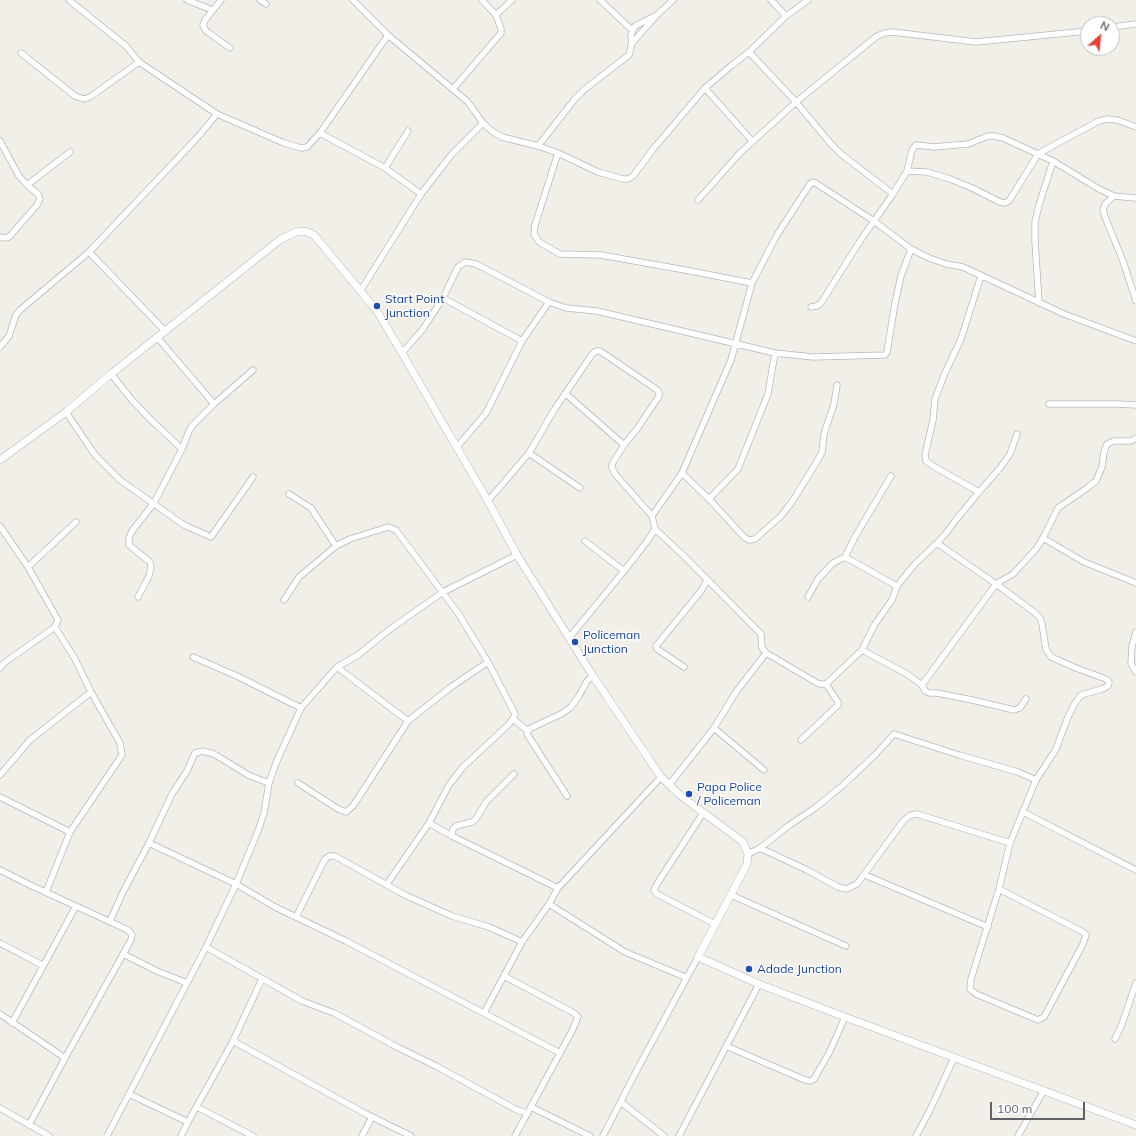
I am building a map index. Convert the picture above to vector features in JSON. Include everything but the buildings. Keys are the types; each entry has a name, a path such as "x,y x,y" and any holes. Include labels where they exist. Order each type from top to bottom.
{"street":[{"path":"69,0 126,46 139,62 217,114 284,143 301,148 307,147 320,133 388,35"},
{"path":"187,0 212,10"},
{"path":"221,0 205,20 204,28 209,34 230,48"},
{"path":"260,0 266,4"},
{"path":"353,0 388,35 453,89 473,108 483,123 493,132 558,153 598,172 623,179 628,179 638,171 654,148 705,88 749,52 786,16 808,0"},
{"path":"453,89 501,33 496,15 482,0"},
{"path":"496,15 512,0"},
{"path":"600,0 632,30"},
{"path":"632,44 657,15 674,0"},
{"path":"771,0 786,16"},
{"path":"538,146 574,100 585,89 626,58 631,50 632,30 640,23 657,15"},
{"path":"1120,26 1136,24"},
{"path":"698,200 752,141 796,102 877,36 892,32 976,42 1080,32"},
{"path":"749,52 796,102 841,154 893,194"},
{"path":"21,53 75,96 84,99 90,97 139,62"},
{"path":"705,88 752,141"},
{"path":"0,347 8,336 16,315 20,310 89,252 196,139 217,114"},
{"path":"907,171 927,172 950,179 1000,202 1005,202 1009,201 1038,154 1099,121 1108,118 1136,127"},
{"path":"361,290 421,194 452,154 483,123"},
{"path":"385,168 408,132"},
{"path":"320,133 385,168 421,194"},
{"path":"811,307 820,305 860,241 893,194 907,171 912,150 916,145 934,147 968,144 988,136 1002,138 1038,154 1114,196 1136,198"},
{"path":"0,141 19,176 38,194 40,199 37,206 9,237 0,237"},
{"path":"27,185 70,152"},
{"path":"558,153 535,225 534,234 540,242 560,254 601,255 752,283"},
{"path":"1039,303 1035,240 1036,222 1039,205 1053,162"},
{"path":"652,516 682,473 731,360 752,283 777,235 810,184 813,182 874,221 911,249 938,262 963,267 1064,314 1136,341"},
{"path":"1114,196 1105,204 1105,217 1123,261 1136,301"},
{"path":"0,460 66,412 111,374 281,239 296,232 305,231 314,235 377,311 488,501 517,555 592,676 661,777 703,813 743,842 748,854 747,864 603,1136"},
{"path":"402,353 423,329 442,298 458,267 465,262 476,264 549,302 566,308 597,311 775,353 813,357 886,354 901,276 911,249"},
{"path":"89,252 165,331"},
{"path":"979,492 933,466 926,461 925,455 933,420 935,399 945,372 961,339 981,276"},
{"path":"442,298 522,342"},
{"path":"457,447 486,413 522,342 549,302"},
{"path":"157,337 214,404"},
{"path":"488,501 529,453 542,430 593,353 600,351 659,392 637,430 624,445 612,464 615,474 652,516 655,529 761,634 762,648 766,653 819,684 826,684 862,650 875,624 892,600 897,586 915,564 947,532 1000,468 1010,454 1017,434"},
{"path":"709,499 738,468 768,394 775,353"},
{"path":"138,597 149,576 151,567 150,562 129,545 129,538 132,531 154,503 182,449 189,431 197,420 253,370"},
{"path":"111,374 150,420 182,449"},
{"path":"682,473 709,499 744,537 749,540 755,539 781,516 792,502 819,458 822,452 824,434 834,404 837,385"},
{"path":"566,394 624,445"},
{"path":"1049,404 1118,404 1136,406"},
{"path":"66,412 95,455 120,480 184,525 211,537 253,477"},
{"path":"922,684 996,584 1013,574 1036,549 1058,508 1096,481 1102,467 1104,452 1107,444 1114,441 1131,441 1136,438"},
{"path":"529,453 580,488"},
{"path":"808,597 818,579 833,562 845,557 891,476"},
{"path":"289,494 311,508 336,546"},
{"path":"28,567 76,522"},
{"path":"0,526 28,567 58,620 55,627 1,664"},
{"path":"284,600 299,578 336,546 350,539 388,527 396,530 458,613 488,662 515,714 513,719 463,767 449,784 428,823 387,884"},
{"path":"569,638 624,571 655,529"},
{"path":"1043,538 1084,562 1136,583"},
{"path":"585,541 624,571"},
{"path":"937,543 996,584 1040,618 1046,649 1051,656 1076,668 1106,679 1109,682 1108,686 1102,689 1081,695 1075,703 1068,716 1056,749 1036,780 1010,843 999,889 971,979 970,989 976,994 1038,1020 1044,1017 1083,944 1086,935 1083,932 999,889"},
{"path":"107,1136 206,947 236,884 264,813 269,783 276,763 301,708 337,667 358,655 389,630 443,592 517,555"},
{"path":"845,557 897,586"},
{"path":"684,667 657,649 656,646 701,591 707,580"},
{"path":"46,892 70,832 122,755 120,743 91,692 75,659 55,627"},
{"path":"1136,632 1132,646 1131,664 1136,672"},
{"path":"862,650 907,674 922,684 930,693 972,700 1014,710 1020,708 1026,699"},
{"path":"669,785 714,728 736,692 766,653"},
{"path":"193,657 237,676 301,708"},
{"path":"298,784 338,809 346,812 352,806 408,721 451,687 488,662"},
{"path":"337,667 408,721"},
{"path":"528,731 570,708 579,696 587,681 592,676"},
{"path":"801,740 838,705 838,702 826,684"},
{"path":"0,775 30,740 91,692"},
{"path":"513,719 528,731 527,734 567,796"},
{"path":"714,728 764,770"},
{"path":"748,854 760,848 815,808 842,786 876,754 894,734 1018,772 1036,780"},
{"path":"110,922 122,894 149,843 172,794 187,771 196,753 203,751 214,754 250,776 269,783"},
{"path":"452,836 453,829 456,826 472,822 476,819 486,802 514,774"},
{"path":"484,1013 522,942 549,904 558,888 661,777"},
{"path":"0,796 70,832"},
{"path":"1023,812 1136,870"},
{"path":"703,813 654,890 657,894 715,924"},
{"path":"760,848 808,870 838,887 846,889 857,884 904,820 911,815 917,814 1010,843"},
{"path":"428,823 558,888"},
{"path":"149,843 236,884 296,917 360,948 560,1053"},
{"path":"296,917 325,859 330,856 335,856 405,895 452,916 489,928 522,942"},
{"path":"0,870 128,930 132,935 124,954 29,1125"},
{"path":"865,874 988,927"},
{"path":"731,895 846,946"},
{"path":"549,904 625,952 686,977"},
{"path":"12,1023 42,965 76,906"},
{"path":"0,943 42,965"},
{"path":"206,947 302,1001 334,1013 517,1110 528,1113"},
{"path":"124,954 157,971 187,983"},
{"path":"698,956 759,984 1043,1092 1136,1125"},
{"path":"504,976 574,1013 578,1017 572,1031 515,1136"},
{"path":"181,1136 233,1041 262,979"},
{"path":"1115,1039 1122,1024 1136,983"},
{"path":"680,1136 759,984"},
{"path":"0,1014 65,1058"},
{"path":"726,1046 805,1080 810,1080 814,1079 830,1051 845,1017"},
{"path":"233,1041 372,1117 411,1136"},
{"path":"916,1136 954,1058"},
{"path":"1018,1136 1043,1092"},
{"path":"129,1094 188,1122"},
{"path":"621,1102 664,1136"},
{"path":"197,1107 253,1136"},
{"path":"531,1107 590,1136"},
{"path":"0,1108 48,1136"},
{"path":"362,1136 372,1117"}],"place":[{"name":"Start Point Junction","path":"377,306"},
{"name":"Policeman Junction","path":"575,642"},
{"name":"Papa Police / Policeman","path":"689,794"},
{"name":"Adade Junction","path":"749,969"}]}
